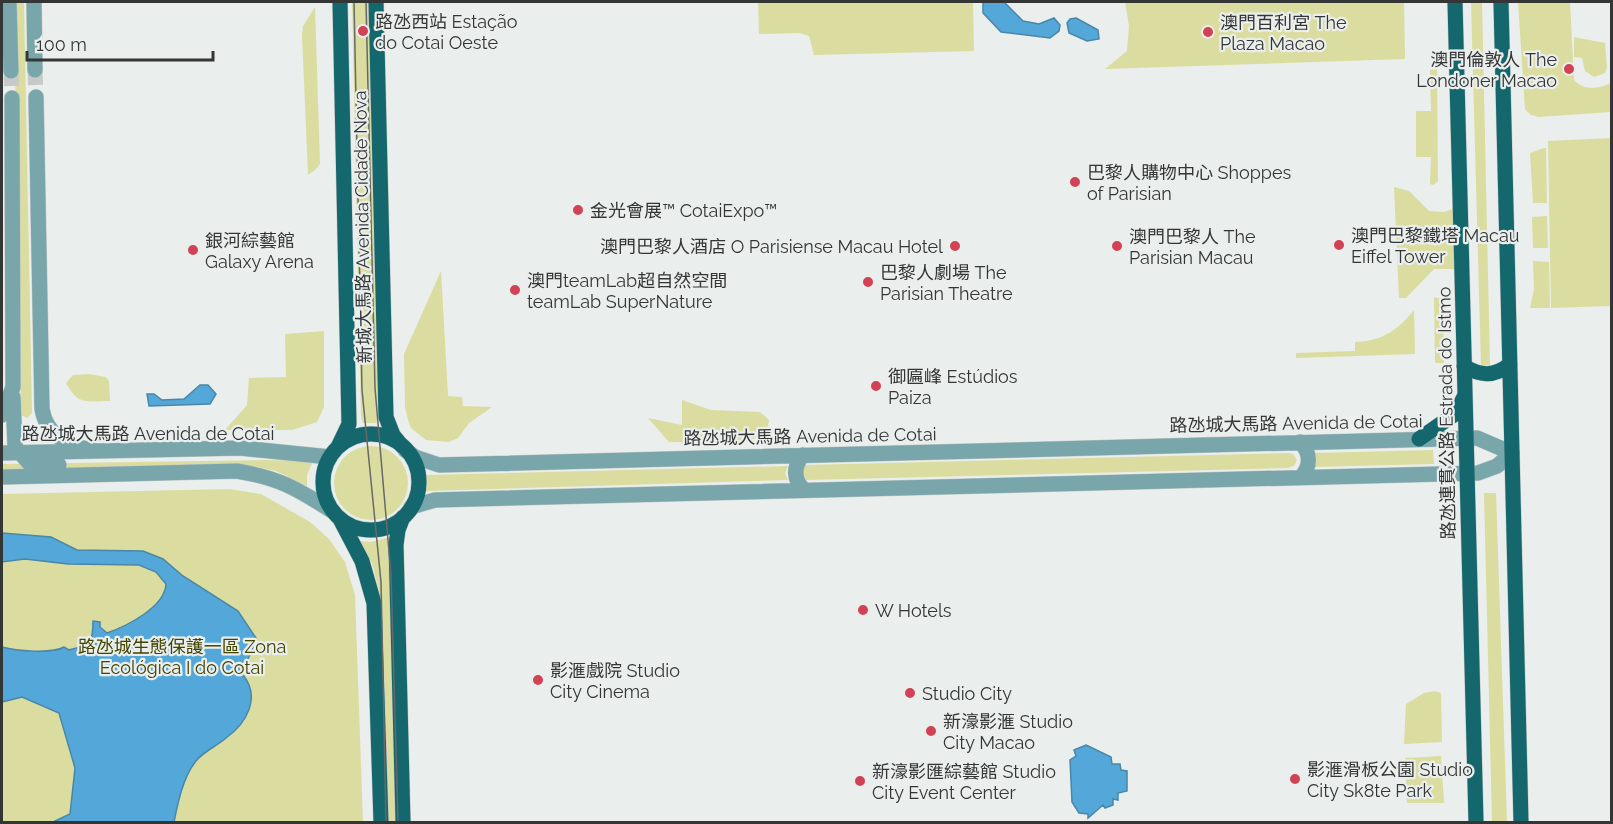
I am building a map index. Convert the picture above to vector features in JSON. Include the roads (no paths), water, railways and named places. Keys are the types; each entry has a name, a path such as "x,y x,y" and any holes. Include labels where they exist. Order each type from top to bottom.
{"main road":[{"name":"新城大馬路 Avenida Cidade Nova","path":"334,452 349,424 340,2"},
{"name":"新城大馬路 Avenida Cidade Nova","path":"376,2 386,417 393,435 404,448"},
{"name":"路氹連貫公路 Estrada do Istmo","path":"1455,2 1476,822"},
{"path":"1501,2 1521,822"},
{"path":"1464,366 1483,374 1503,370 1510,364"},
{"path":"1419,439 1455,414 1465,397"},
{"path":"381,822 374,603 362,561 325,498 322,484 324,470 334,452 350,439 377,435 404,448 414,462 418,477 417,493 398,530 396,545 403,822"},
{"path":"336,515 365,530 392,525 407,512"}],"street":[{"path":"9,2 11,71"},
{"path":"34,2 35,70"},
{"path":"36,97 43,416 50,430 59,439 77,447 96,451"},
{"path":"12,98 14,442 26,461 41,466 104,464 154,473"},
{"path":"2,415 13,387"},
{"name":"路氹城大馬路 Avenida de Cotai","path":"404,448 416,457 439,465 1466,438 1477,438 1497,444 1512,453"},
{"path":"1300,442 1308,458 1307,469 1301,477"},
{"name":"路氹城大馬路 Avenida de Cotai","path":"2,453 240,448 334,452"},
{"path":"407,512 435,500 1467,473 1489,470 1512,453"},
{"path":"803,455 797,464 795,475 804,490"},
{"path":"2,477 237,471 271,477 302,491 336,515"}],"water":[{"path":"983,2 1004,2 1023,21 1039,24 1054,18 1060,25 1059,31 1050,38 1001,32 983,13"},
{"path":"1076,18 1098,30 1099,39 1087,41 1069,33 1067,23 1070,19"},
{"path":"200,385 208,385 216,394 210,404 149,406 147,394 154,394 162,400 184,399"},
{"path":"2,533 51,537 77,550 143,551 163,559 183,576 238,611 256,638 243,675 251,692 249,709 233,732 203,754 191,767 182,790 174,822 53,822 70,814 75,768 59,713 22,697 2,702 2,647 43,651 64,647 69,650 82,646 91,639 93,621 100,622 100,627 107,633 125,626 152,608 164,592 166,584 156,572 139,565 68,564 25,559 2,562"},
{"path":"1086,745 1111,757 1112,764 1120,764 1121,770 1127,771 1127,791 1118,793 1118,800 1113,799 1113,805 1105,808 1103,805 1088,818 1088,814 1079,813 1072,802 1070,760 1076,756 1074,750"}],"tunnel":[{"path":"35,70 36,97"},
{"path":"11,71 12,98"}],"tram line":[{"path":"354,2 362,390 381,582 386,822"},
{"path":"366,2 375,388 391,575 398,822"}],"place":[{"name":"路氹西站 Estação do Cotai Oeste","path":"363,31"},
{"name":"澳門百利宮 The Plaza Macao","path":"1208,32"},
{"name":"澳門倫敦人 The Londoner Macao","path":"1569,69"},
{"name":"巴黎人購物中心 Shoppes of Parisian","path":"1075,182"},
{"name":"金光會展™ CotaiExpo™","path":"578,210"},
{"name":"澳門巴黎鐵塔 Macau Eiffel Tower","path":"1339,245"},
{"name":"澳門巴黎人酒店 O Parisiense Macau Hotel","path":"955,246"},
{"name":"澳門巴黎人 The Parisian Macau","path":"1117,246"},
{"name":"銀河綜藝館 Galaxy Arena","path":"193,250"},
{"name":"巴黎人劇場 The Parisian Theatre","path":"868,282"},
{"name":"澳門teamLab超自然空間 teamLab SuperNature","path":"515,290"},
{"name":"御匾峰 Estúdios Paiza","path":"876,386"},
{"name":"W Hotels","path":"863,610"},
{"name":"影滙戲院 Studio City Cinema","path":"538,680"},
{"name":"Studio City","path":"910,693"},
{"name":"新濠影滙 Studio City Macao","path":"931,731"},
{"name":"影滙滑板公園 Studio City Sk8te Park","path":"1295,779"},
{"name":"新濠影匯綜藝館 Studio City Event Center","path":"860,781"}],"park label":[{"name":"路氹城生態保護一區 Zona Ecológica I do Cotai","path":"182,656"}]}
